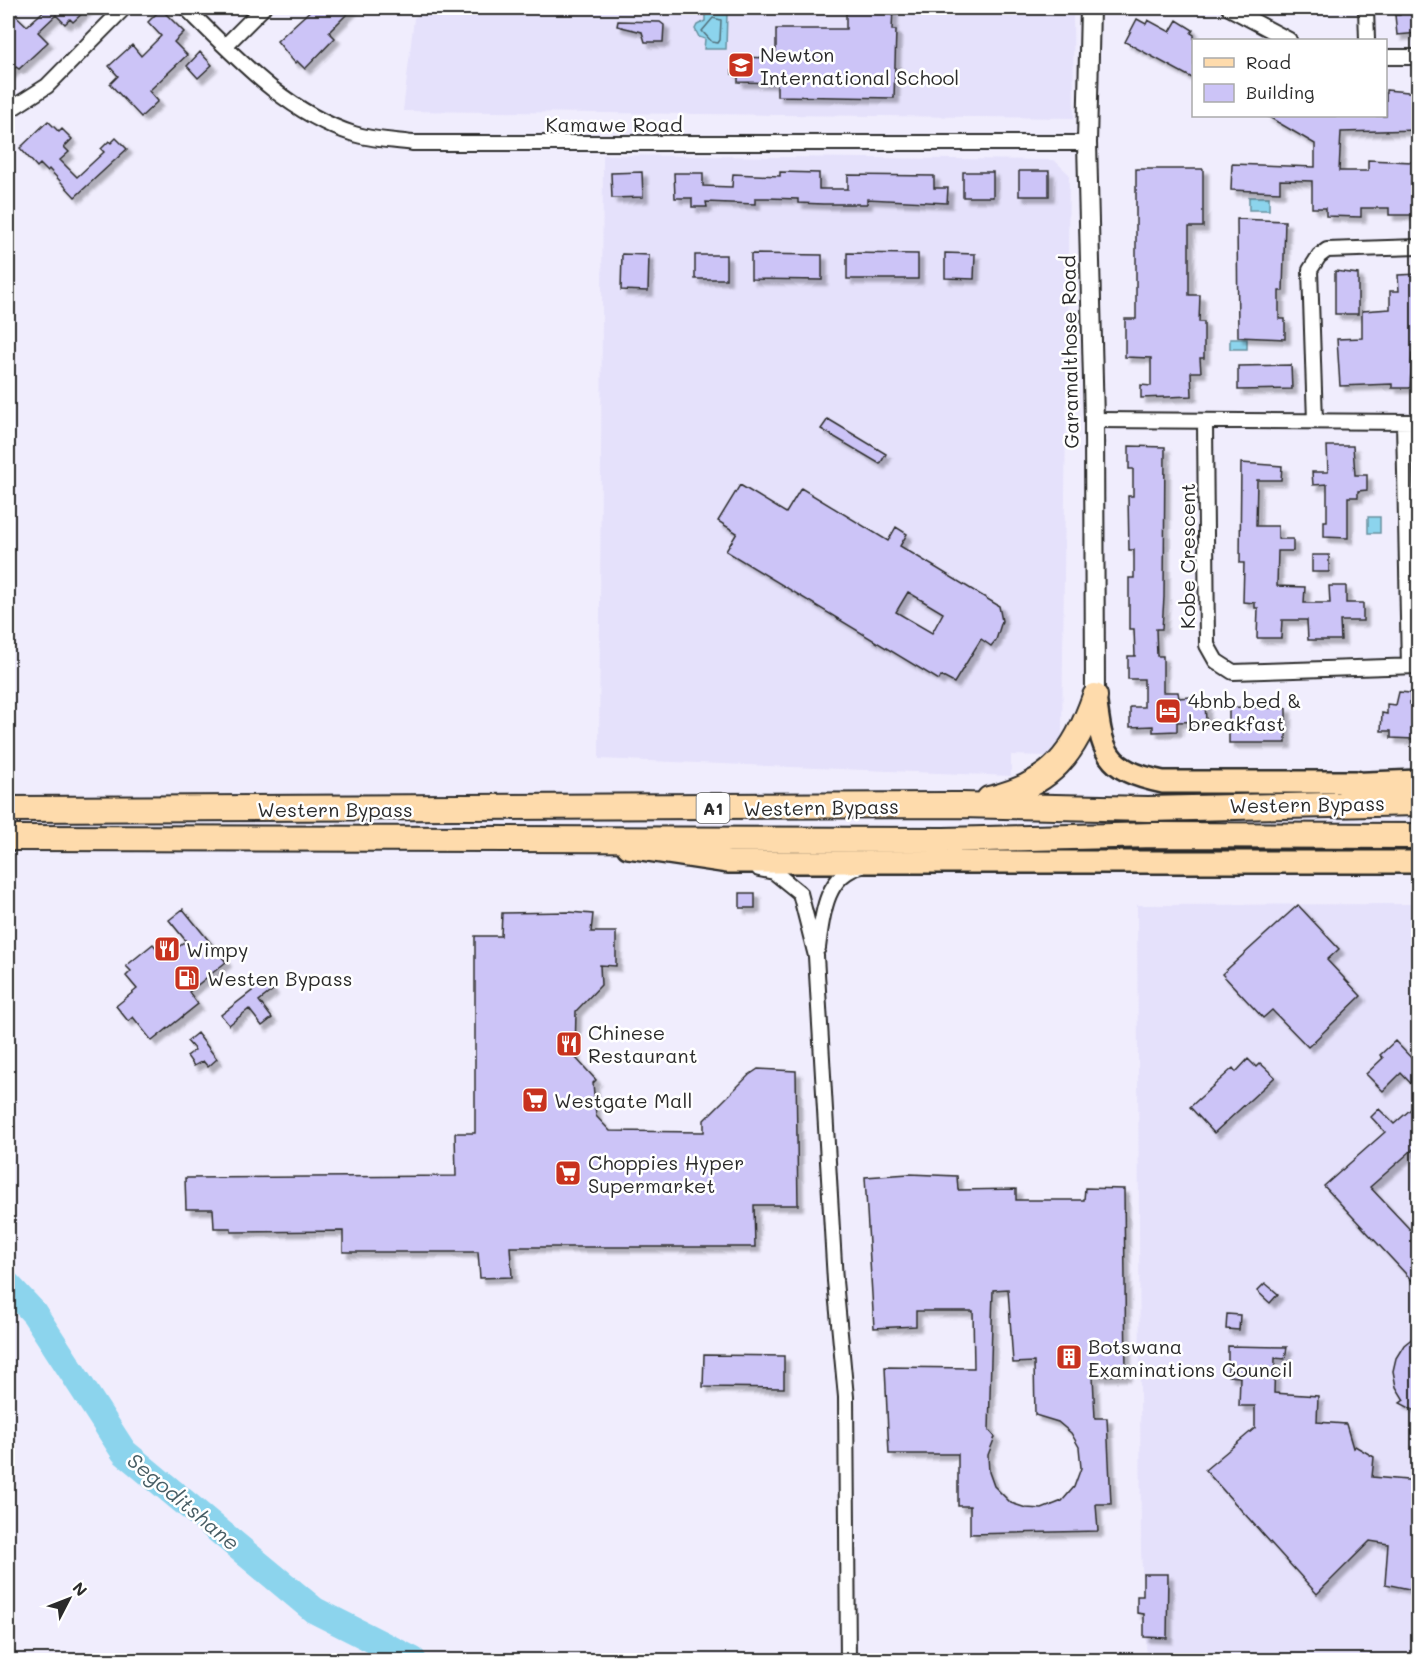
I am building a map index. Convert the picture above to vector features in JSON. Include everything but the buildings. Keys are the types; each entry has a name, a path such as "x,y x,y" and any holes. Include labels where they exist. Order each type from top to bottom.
{"highway":[{"path":"960,805 1002,796 1052,772 1067,755 1084,728 1095,696"},
{"name":"Western Bypass","path":"8,809 960,805 1148,808 1419,803"},
{"name":"Western Bypass","path":"8,838 944,840 1155,835 1419,836"}],"main road":[{"path":"1095,696 1105,748 1118,767 1139,777 1163,782 1419,781"},
{"path":"1195,806 1356,782"},
{"path":"572,839 728,862 1419,861"}],"street":[{"path":"8,111 47,86 124,8"},
{"name":"Kamawe Road","path":"186,8 283,99 316,118 356,135 413,143 1087,143"},
{"path":"225,46 263,8"},
{"name":"Garamalthose Road","path":"1090,8 1087,143 1094,420 1095,696"},
{"path":"1229,8 1287,39"},
{"path":"1366,8 1367,39"},
{"path":"1387,57 1419,57"},
{"path":"1315,421 1310,270 1313,263 1327,250 1419,247"},
{"path":"1094,420 1419,422"},
{"name":"Kobe Crescent","path":"1205,422 1207,645 1216,661 1233,672 1414,666"},
{"path":"1404,422 1414,666"},
{"path":"728,862 774,872 800,893 816,956 835,1281 846,1397 849,1660"},
{"path":"816,956 827,900 834,882 851,868 880,862"}],"shaded area":[{"name":"Newton International School","path":"425,8 1073,8 1074,118 403,111 414,18"},
{"path":"603,155 1054,160 1069,174 1062,737 1046,756 1011,755 1011,776 599,759"},
{"path":"1418,904 1418,1660 1147,1660 1141,1551 1137,905"}],"water":[{"path":"705,11 727,12 726,49 704,49 705,39 699,37 695,29 697,25 705,21"},
{"path":"1249,197 1269,197 1269,210 1249,210"},
{"path":"1230,339 1247,339 1247,349 1230,349"},
{"path":"1368,517 1380,517 1380,533 1368,533"}],"waterway":[{"name":"Segoditshane","path":"8,1285 34,1313 124,1452 314,1610 413,1660"}],"place":[{"name":"Newton International School","path":"741,65"},
{"name":"4bnb bed & breakfast","path":"1168,711"},
{"name":"Wimpy","path":"167,949"},
{"name":"Westen Bypass","path":"187,978"},
{"name":"Chinese Restaurant","path":"569,1044"},
{"name":"Westgate Mall","path":"535,1100"},
{"name":"Choppies Hyper Supermarket","path":"568,1173"},
{"name":"Botswana Examinations Council","path":"1069,1357"}]}
